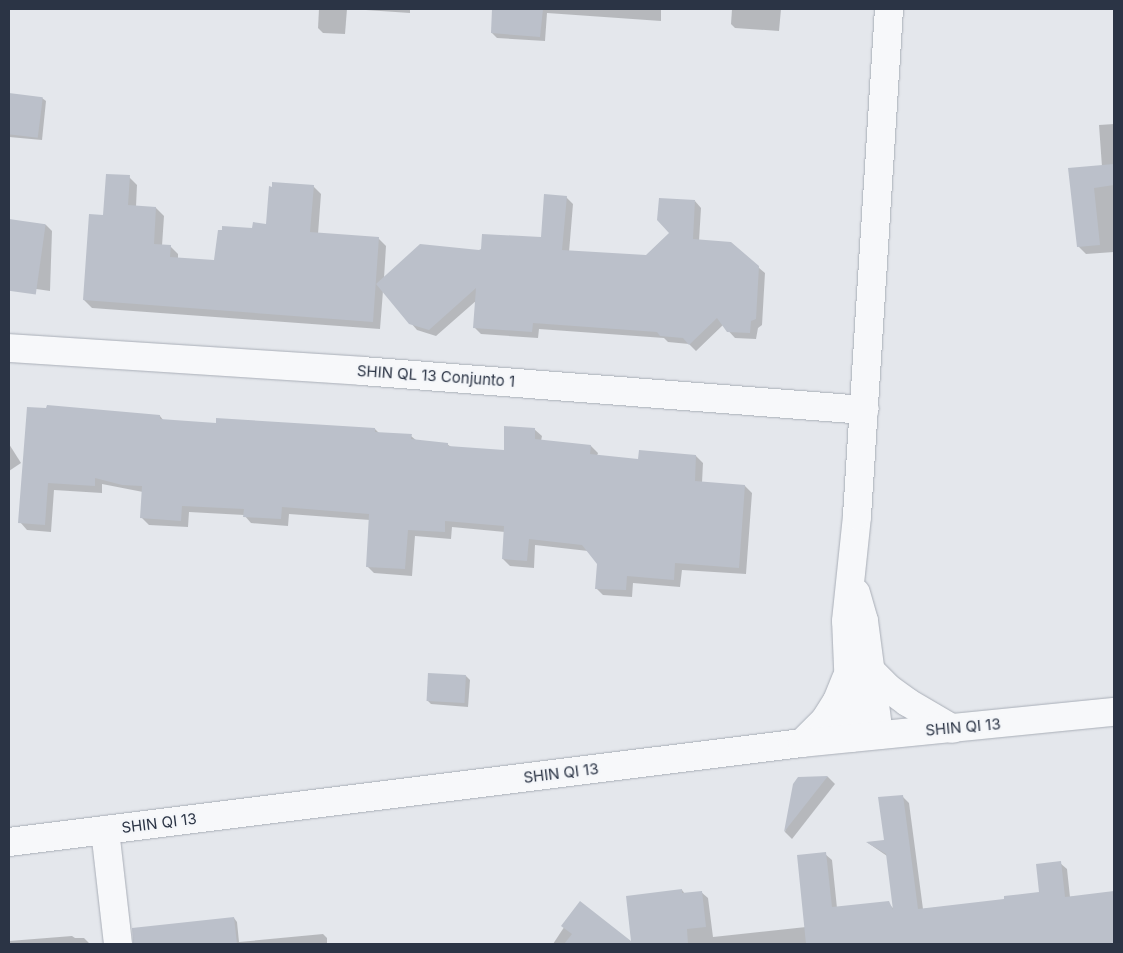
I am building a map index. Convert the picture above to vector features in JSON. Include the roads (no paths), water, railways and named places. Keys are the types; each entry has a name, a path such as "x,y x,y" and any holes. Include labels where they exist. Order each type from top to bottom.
{"street":[{"path":"851,738 864,620 852,577 889,9"},
{"name":"SHIN QL 13 Conjunto 1","path":"9,348 362,370 864,410"},
{"path":"859,673 888,688 907,702 954,728"},
{"path":"859,673 879,734"},
{"path":"802,743 814,732 859,673"},
{"name":"SHIN QI 13","path":"9,842 802,743 1114,712"},
{"path":"105,830 118,944"}]}
